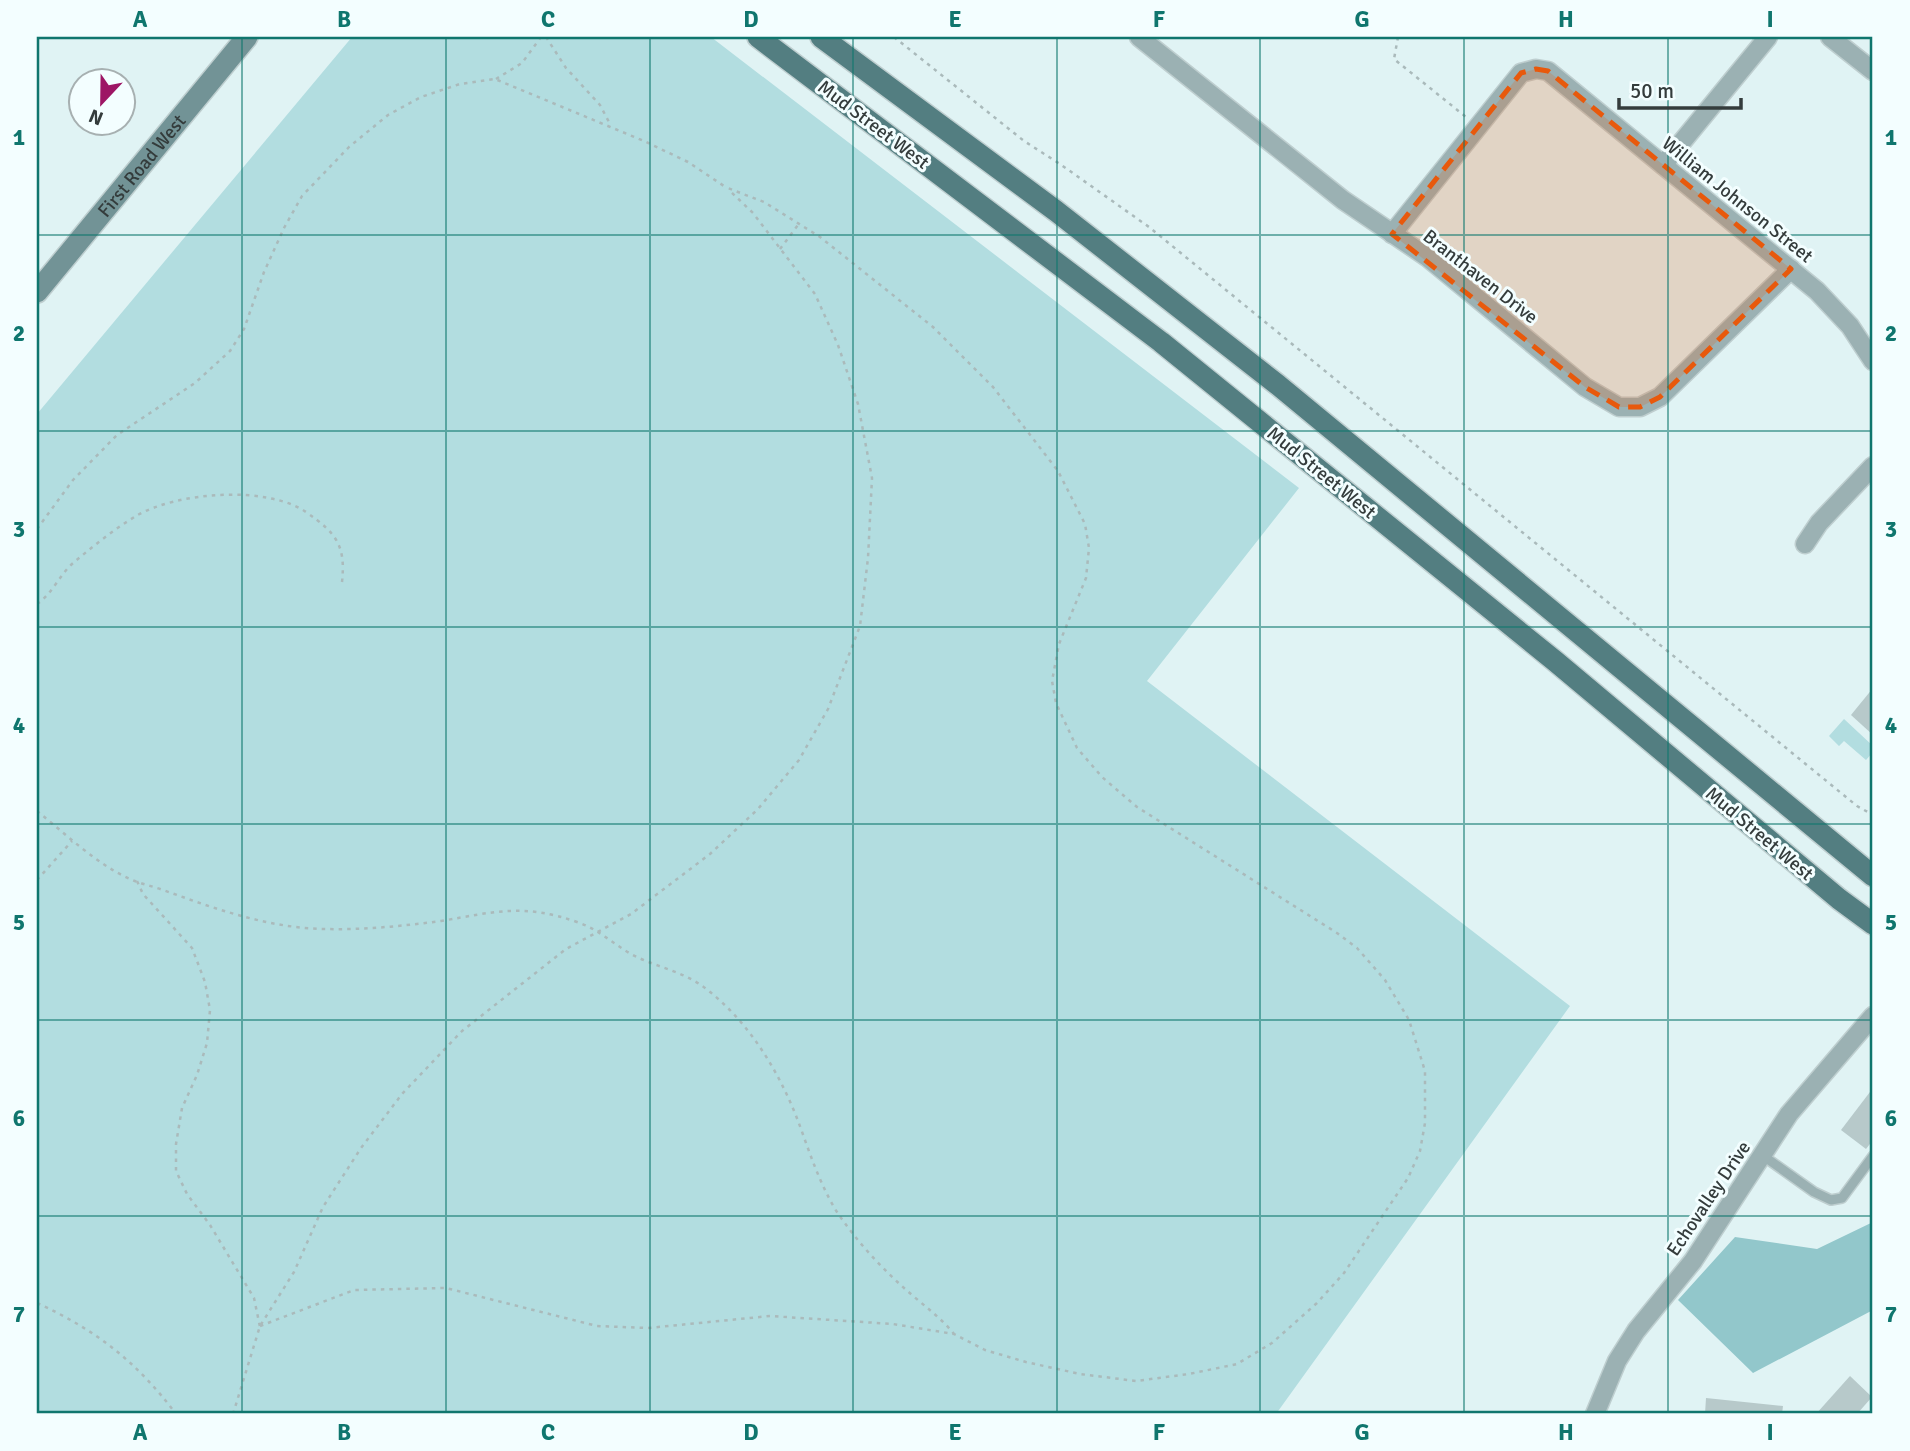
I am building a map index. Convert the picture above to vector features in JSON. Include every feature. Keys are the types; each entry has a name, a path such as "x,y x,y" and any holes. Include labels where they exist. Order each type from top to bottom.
{"main road":[{"name":"Mud Street West","path":"758,37 1161,342 1545,652 1839,899 1873,924"},
{"name":"Mud Street West","path":"821,37 1055,211 1278,385 1873,876"}],"street":[{"name":"First Road West","path":"37,292 247,37"},
{"name":"Branthaven Drive","path":"1139,37 1343,200 1427,257 1585,387 1619,407 1640,407 1660,397 1791,269"},
{"path":"1663,164 1768,37"},
{"path":"1830,37 1873,71"},
{"name":"William Johnson Street","path":"1392,234 1521,73 1536,69 1548,71 1817,290 1850,326 1873,361"},
{"path":"1805,544 1819,523 1873,466"},
{"name":"Echovalley Drive","path":"1595,1414 1617,1361 1636,1331 1693,1261 1789,1114 1873,1016"}],"lane":[{"path":"1762,1155 1814,1192 1831,1200 1842,1198 1873,1156"}],"path":[{"path":"37,529 73,480 117,435 195,383 230,351 244,329 264,272 302,196 349,147 388,115 421,97 460,84 495,79 522,63 541,37"},
{"path":"547,37 566,68 600,105 611,125"},
{"path":"894,37 1024,141 1149,227 1857,806 1873,815"},
{"path":"1398,37 1394,59 1477,126"},
{"path":"233,1414 260,1326 294,1272 323,1207 361,1148 402,1094 462,1031 566,949 631,915 710,854 758,809 799,760 828,709 860,626 868,558 872,478 858,404 838,345 815,294 753,213 725,187 688,162 611,125 495,79"},
{"path":"37,811 93,856 137,881 216,910 276,925 325,929 440,921 489,911 536,910 600,931 632,954 679,972 703,986 730,1010 751,1034 800,1127 814,1170 835,1209 862,1246 954,1334 985,1350 1080,1374 1136,1381 1189,1374 1237,1364 1272,1343 1317,1303 1344,1273 1380,1222 1408,1178 1420,1152 1426,1123 1425,1071 1409,1020 1385,980 1357,948 1308,914 1137,807 1102,777 1077,748 1056,704 1052,681 1059,644 1086,578 1089,548 1085,524 1058,471 993,387 933,327 820,236 764,202 725,187"},
{"path":"780,248 798,225"},
{"path":"37,604 68,568 96,544 138,515 160,506 212,495 254,494 276,498 304,510 334,533 344,560 342,582"},
{"path":"37,880 73,840"},
{"path":"137,881 143,894 192,948 205,982 210,1010 207,1043 197,1075 182,1108 176,1144 176,1171 187,1195 210,1225 254,1298 260,1326"},
{"path":"260,1326 354,1290 414,1287 446,1288 597,1326 648,1328 770,1316 893,1324 954,1334"},
{"path":"37,1303 96,1336 131,1361 176,1414"}],"highlighted area":[{"path":"1536,69 1548,71 1791,269 1660,397 1640,407 1619,407 1585,387 1392,234 1521,73"}],"shaded area":[{"path":"352,37 711,37 1299,488 1147,681 1570,1006 1276,1414 37,1414 37,414"},
{"path":"1844,719 1873,746 1873,752 1866,760 1844,741 1839,746 1829,736"},
{"path":"1873,1222 1873,1310 1753,1373 1678,1300 1735,1237 1817,1249"}],"building":[{"path":"1873,688 1873,735 1851,715"},
{"path":"1873,1088 1873,1140 1866,1149 1841,1130"},
{"path":"1850,1376 1872,1397 1857,1414 1816,1414"},
{"path":"1706,1398 1783,1406 1782,1414 1705,1414"}]}
